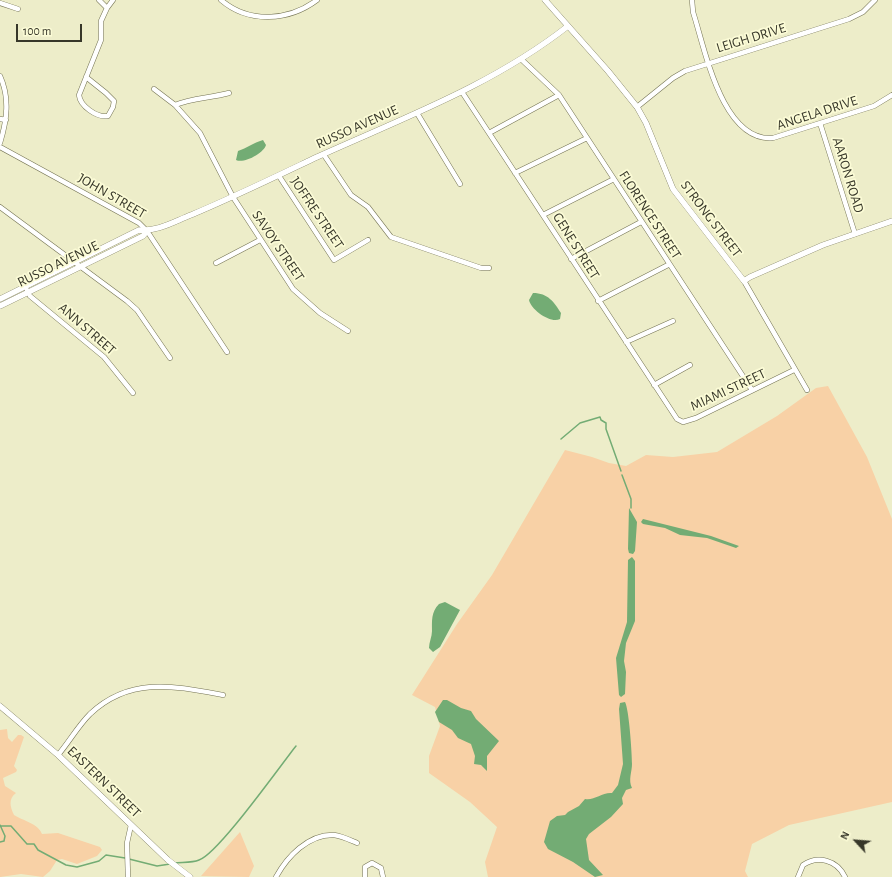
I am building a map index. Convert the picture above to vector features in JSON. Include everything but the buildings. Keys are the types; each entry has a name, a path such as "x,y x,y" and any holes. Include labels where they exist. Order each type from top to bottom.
{"street":[{"path":"99,0 107,8"},
{"path":"86,77 114,101 113,107 108,116 103,117 96,114 79,100 81,88 100,40 101,21 107,8 113,0"},
{"path":"221,0 244,13 270,18 296,12 317,0"},
{"name":"STRONG STREET","path":"545,0 637,107 646,123 673,189 744,281"},
{"name":"ANGELA DRIVE","path":"692,0 693,12 723,102 739,123 750,134 762,138 773,138 874,106 892,95"},
{"name":"LEIGH DRIVE","path":"637,107 678,74 849,19 862,12 875,0"},
{"path":"0,3 18,9"},
{"name":"RUSSO AVENUE","path":"0,299 139,230 147,231 158,228 233,197 462,92 521,59 568,26"},
{"name":"FLORENCE STREET","path":"521,59 558,95 614,179 668,265 752,390"},
{"path":"0,76 7,99 6,120 0,143"},
{"name":"SAVOY STREET","path":"154,89 175,106 200,133 233,197 293,289 320,314 348,331"},
{"name":"GENE STREET","path":"462,92 672,413"},
{"path":"175,106 182,102 212,98 229,93"},
{"path":"489,133 558,95"},
{"path":"417,113 460,184"},
{"path":"0,119 6,120"},
{"name":"AARON ROAD","path":"820,123 855,234"},
{"path":"515,173 587,138"},
{"name":"JOHN STREET","path":"0,147 136,220 147,231 227,352"},
{"path":"324,155 351,195 368,206 391,237 481,268 489,268"},
{"name":"JOFFRE STREET","path":"279,176 334,260 368,240"},
{"path":"543,215 614,179"},
{"path":"0,207 127,301 137,310 170,358"},
{"path":"807,390 794,370 744,281 750,277 818,248 892,221"},
{"path":"571,259 641,222"},
{"name":"RUSSO AVENUE","path":"0,306 143,236 147,231"},
{"path":"216,263 260,240"},
{"path":"598,301 668,265"},
{"name":"ANN STREET","path":"24,286 27,292 104,357 133,393"},
{"path":"626,342 673,321"},
{"path":"654,385 690,365"},
{"name":"MIAMI STREET","path":"672,413 679,421 688,421 794,370"},
{"path":"58,755 91,714 108,701 128,691 145,687 167,686 223,695"},
{"name":"EASTERN STREET","path":"0,706 58,755 168,860 190,877"},
{"path":"128,877 126,850 127,837 131,825"},
{"path":"276,877 291,856 314,840 335,835 357,843"},
{"path":"798,877 803,865 819,859 833,863 845,877"},
{"path":"365,877 365,867 372,862 381,868 383,877"}],"shaded area":[{"path":"263,140 266,145 258,154 248,159 240,161 236,160 238,151"},
{"path":"533,293 547,296 556,305 561,313 560,319 552,320 537,312 529,300"},
{"path":"828,386 867,457 892,519 892,802 789,825 752,844 745,871 748,877 488,877 485,862 497,827 470,802 429,773 429,756 440,726 435,707 412,695 457,624 492,575 565,450 609,463 626,466 646,455 673,457 717,452 777,416 816,388"},
{"path":"629,508 637,522 635,551 633,554 629,553 628,549"},
{"path":"643,519 711,536 739,546 736,548 707,538 680,535 665,528 643,524 641,522"},
{"path":"632,557 635,561 635,621 626,643 624,661 626,672 625,694 621,697 619,695 616,658 627,622 628,560"},
{"path":"445,602 460,610 440,647 433,652 429,648 429,644 432,633 433,613 439,604"},
{"path":"443,700 447,700 461,708 471,711 476,719 499,741 487,756 487,771 481,765 474,764 475,756 471,744 458,738 452,730 439,722 435,712"},
{"path":"625,702 628,713 631,741 632,764 630,782 632,788 626,790 622,798 623,804 611,817 589,834 586,839 589,860 603,875 595,877 573,862 548,849 544,842 550,821 557,816 565,815 579,806 585,799 592,799 612,793 618,785 623,764 619,709 620,703"},
{"path":"7,729 8,738 12,742 18,735 24,737 14,766 17,770 16,772 3,778 5,786 16,793 13,795 10,803 14,815 37,827 42,834 58,833 100,847 102,850 97,856 77,864 62,859 57,860 50,871 43,877 21,874 0,877 0,730"},
{"path":"240,832 254,866 249,877 201,876"}],"waterway":[{"path":"561,439 580,423 600,417 601,420 606,423 606,429 621,471"},
{"path":"622,475 631,499 631,508"},
{"path":"174,863 196,861 208,854 234,827 296,746"},
{"path":"0,825 5,836 4,841 0,842"},
{"path":"1,826 11,826 27,844 34,844 38,850 66,865 77,867 99,861 106,855 125,858"},
{"path":"129,859 157,866 170,864"}]}
